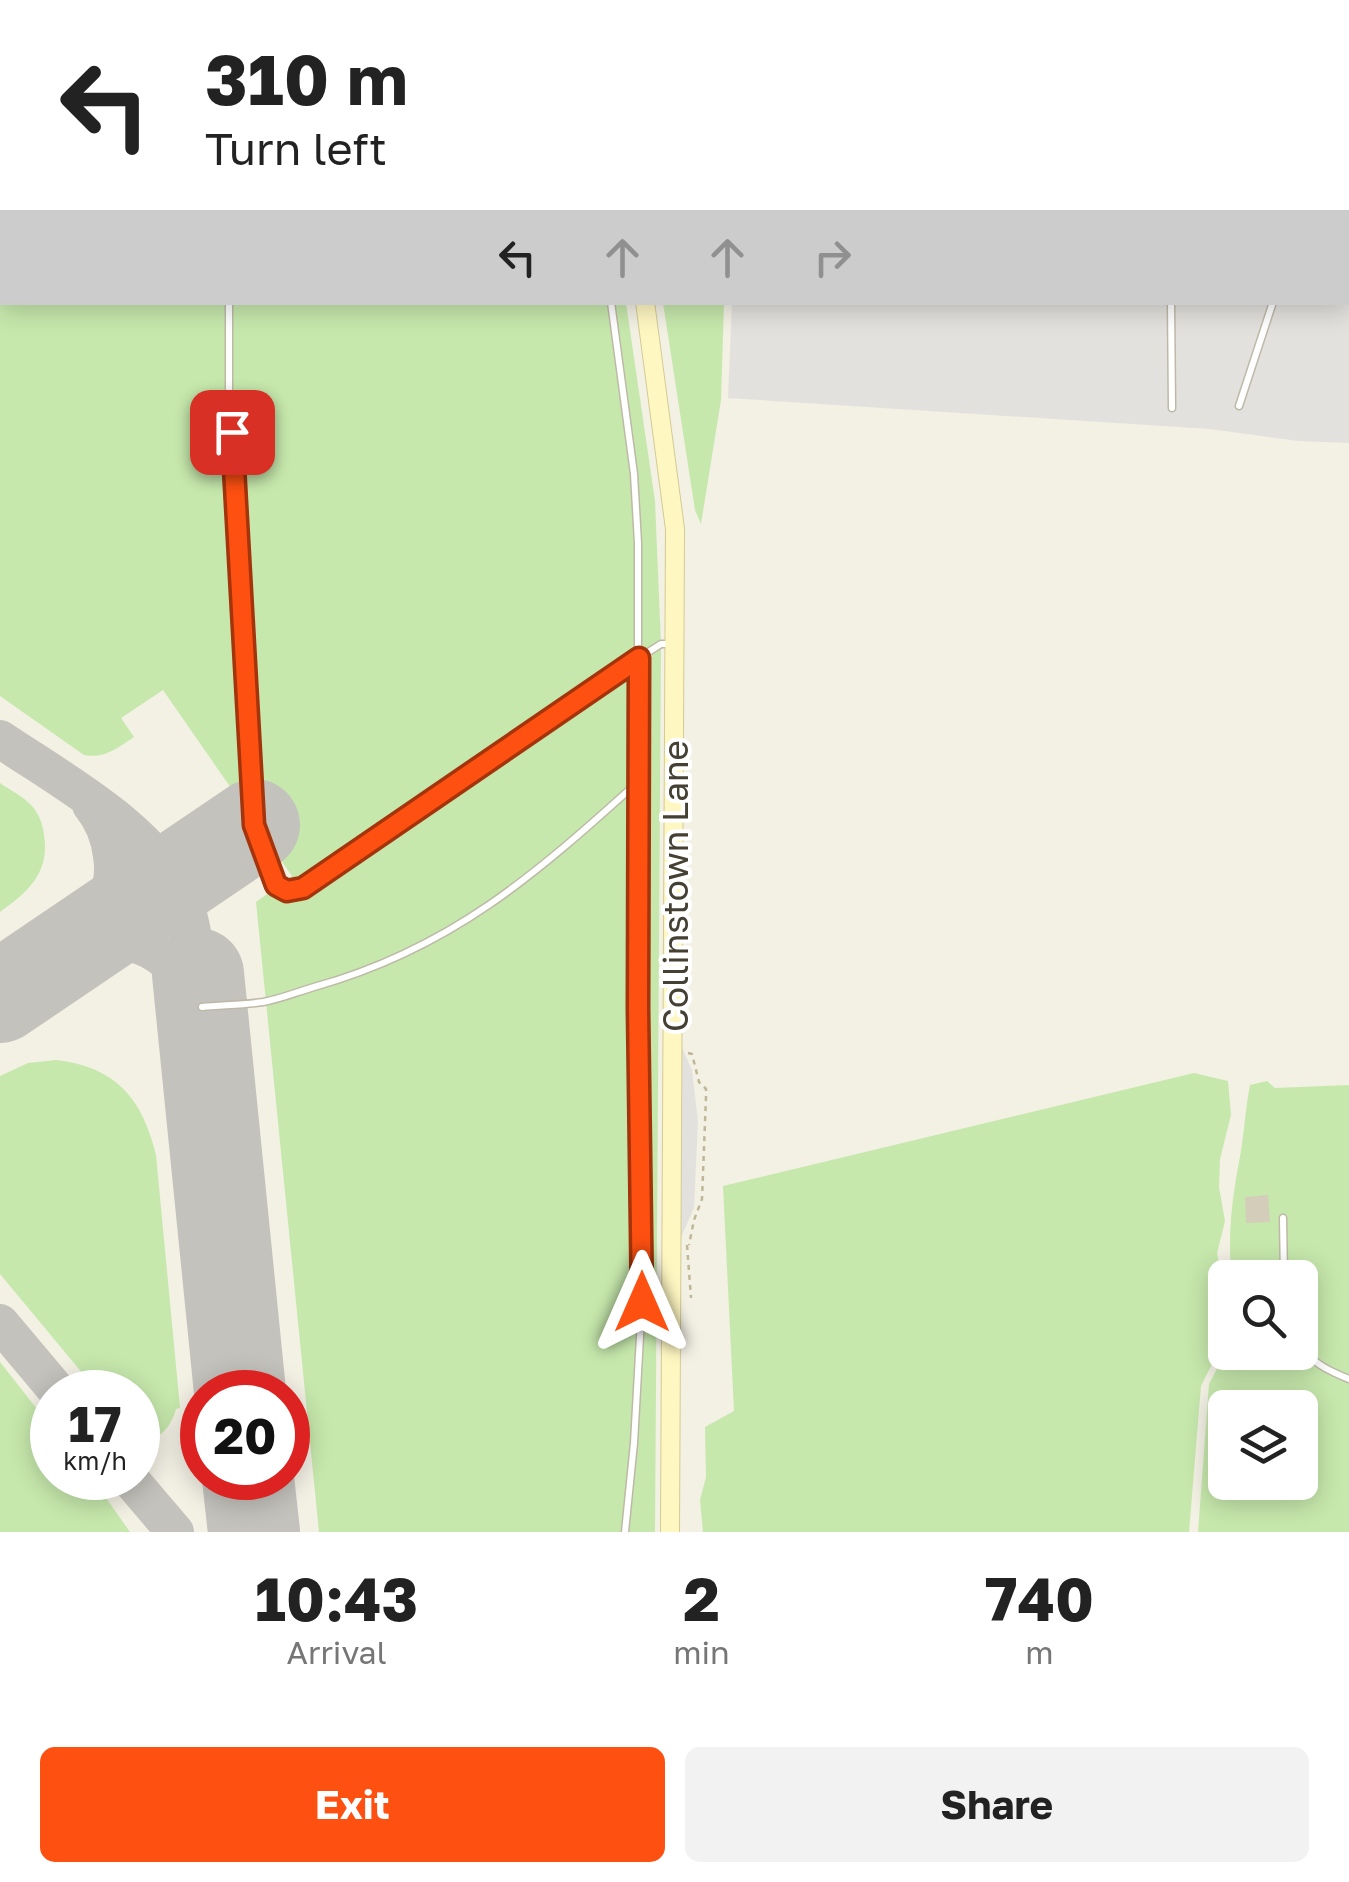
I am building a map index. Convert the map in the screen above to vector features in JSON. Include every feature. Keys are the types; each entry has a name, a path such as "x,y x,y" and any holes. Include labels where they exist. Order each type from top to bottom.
{"street":[{"name":"Collinstown Lane","path":"645,305 675,529 670,1532"}],"lane":[{"path":"229,305 229,393 254,825 276,885 287,891 303,888 639,658 661,644 676,644"},
{"path":"611,305 634,474 639,658 642,1302 634,1444 624,1532"},
{"path":"1171,305 1172,408"},
{"path":"1239,406 1272,305"},
{"path":"202,1007 264,1002 360,974 441,938 553,858 640,780"},
{"path":"1283,1218 1284,1260"},
{"path":"1318,1362 1349,1379"}],"path":[{"path":"680,1058 692,1054 706,1089 702,1200 689,1245"}],"green space":[{"path":"0,305 626,305 655,501 661,644 655,1532 319,1532 310,1442 310,1370 303,1370 256,902 292,876 163,690 121,718 134,737 110,752 84,755 0,696"},
{"path":"663,305 724,305 721,400 701,524 695,510"},
{"path":"0,783 25,800 39,816 45,848 35,880 0,912"},
{"path":"56,1060 110,1078 134,1102 150,1135 156,1155 180,1408 160,1434 160,1370 80,1370 0,1274 0,1076 28,1063"},
{"path":"1194,1073 1228,1081 1231,1115 1220,1159 1219,1187 1225,1221 1218,1260 1208,1260 1209,1370 1201,1386 1189,1532 703,1532 700,1500 706,1477 705,1427 734,1411 723,1186"},
{"path":"1267,1081 1275,1088 1349,1085 1349,1532 1198,1532 1208,1397 1208,1500 1318,1500 1318,1390 1209,1390 1216,1370 1318,1370 1318,1260 1231,1260 1233,1203 1250,1085"},
{"path":"0,1362 30,1400 30,1500 107,1500 130,1532 0,1532"}],"shaded area":[{"path":"732,305 1349,305 1349,443 1298,441 1210,429 728,398"},
{"path":"679,1041 692,1070 698,1121 694,1208 678,1244"}],"building":[{"path":"1268,1195 1270,1222 1246,1223 1245,1197"}],"taxiway":[{"path":"0,739 104,808 151,851 170,874 183,899 198,974"},
{"path":"0,996 78,940 106,903 112,881 111,849 108,835 91,805"},
{"path":"68,951 113,941 149,950 179,974 202,1012"},
{"path":"0,1323 40,1370"},
{"path":"148,1500 175,1532"}],"runway":[{"path":"0,997 254,825"},
{"path":"198,974 238,1370"},
{"path":"250,1500 254,1532"}],"route":[{"path":"232,432 254,825 276,885 287,891 303,888 639,658 642,1302"}]}
